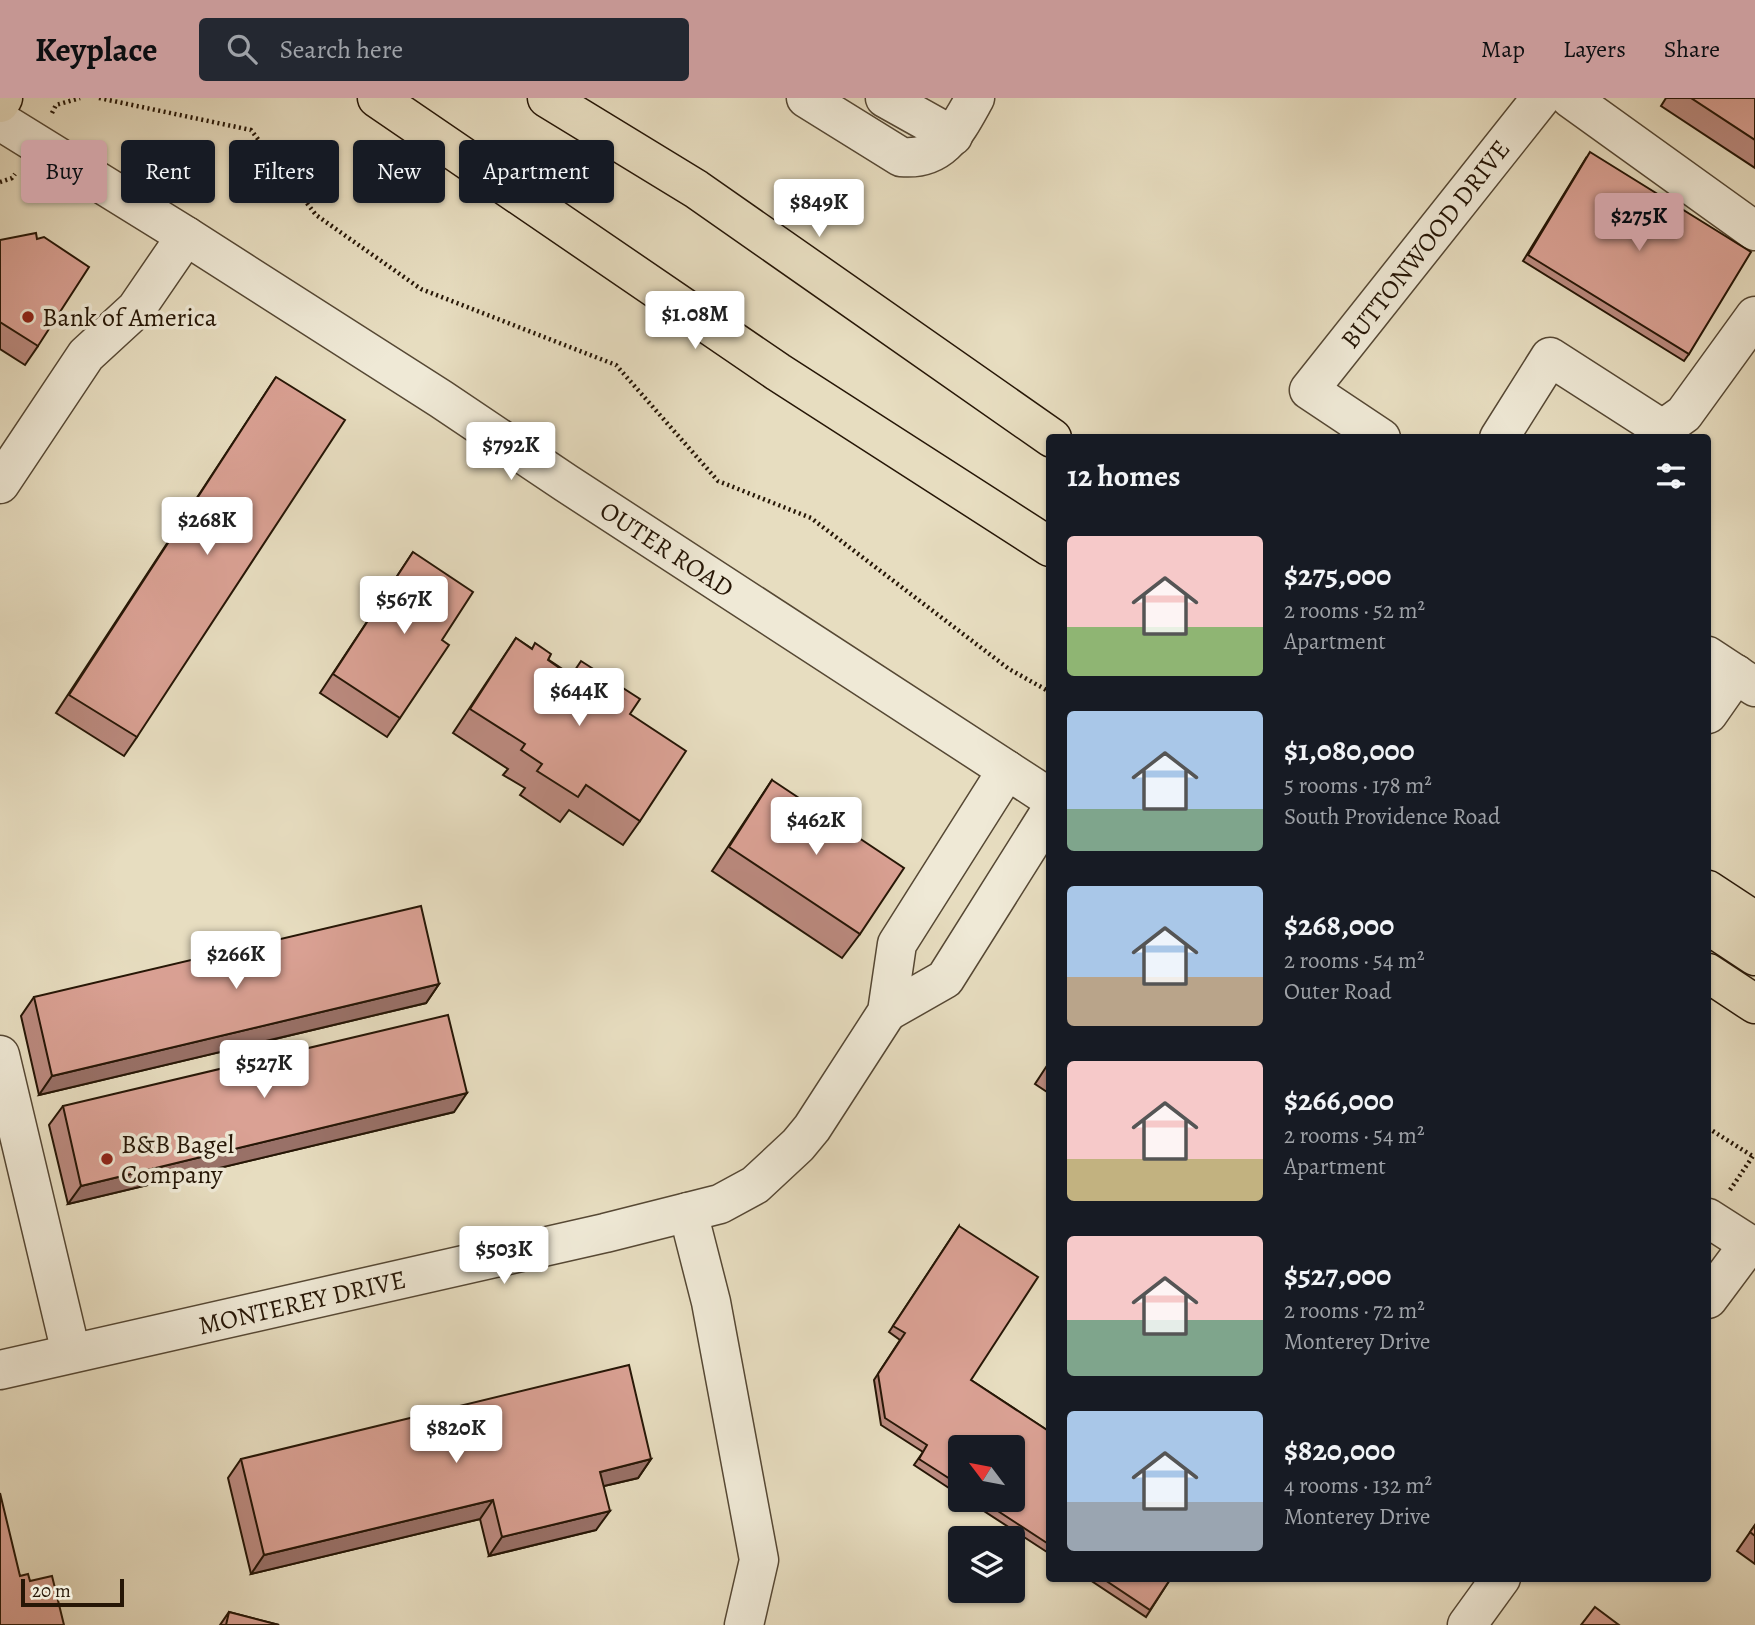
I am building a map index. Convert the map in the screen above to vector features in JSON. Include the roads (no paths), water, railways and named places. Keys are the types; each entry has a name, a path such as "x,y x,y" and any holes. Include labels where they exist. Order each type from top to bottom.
{"main road":[{"path":"0,103 3,98"},
{"path":"377,98 778,372 1046,544"},
{"path":"547,98 696,189 1046,434"},
{"path":"1711,892 1755,921"},
{"path":"1711,927 1755,956"},
{"path":"1711,975 1755,1004"}],"street":[{"path":"885,98 940,145"},
{"path":"812,102 901,157 914,158 940,145 975,98"},
{"name":"BUTTONWOOD DRIVE","path":"1375,434 1309,390 1541,98"},
{"path":"1570,98 1755,231"},
{"name":"OUTER ROAD","path":"0,121 442,399 578,491 1046,795"},
{"path":"0,484 86,355 136,309 186,236"},
{"path":"1502,434 1550,357 1659,427 1670,424 1684,414 1755,316"},
{"path":"1711,709 1733,672"},
{"name":"MONTEREY DRIVE","path":"0,1370 688,1212 720,1204 755,1185 798,1145 812,1128 887,1012 897,944 1007,770"},
{"name":"MONTEREY DRIVE","path":"887,1012 945,979 1046,818"},
{"path":"0,1055 71,1353"},
{"path":"688,1212 711,1302 759,1560 744,1625"},
{"path":"1711,1220 1752,1246 1711,1295"},
{"path":"1467,1625 1498,1582"}],"place":[{"name":"Bank of America","path":"28,317"},
{"name":"B&B Bagel Company","path":"107,1159"}]}
